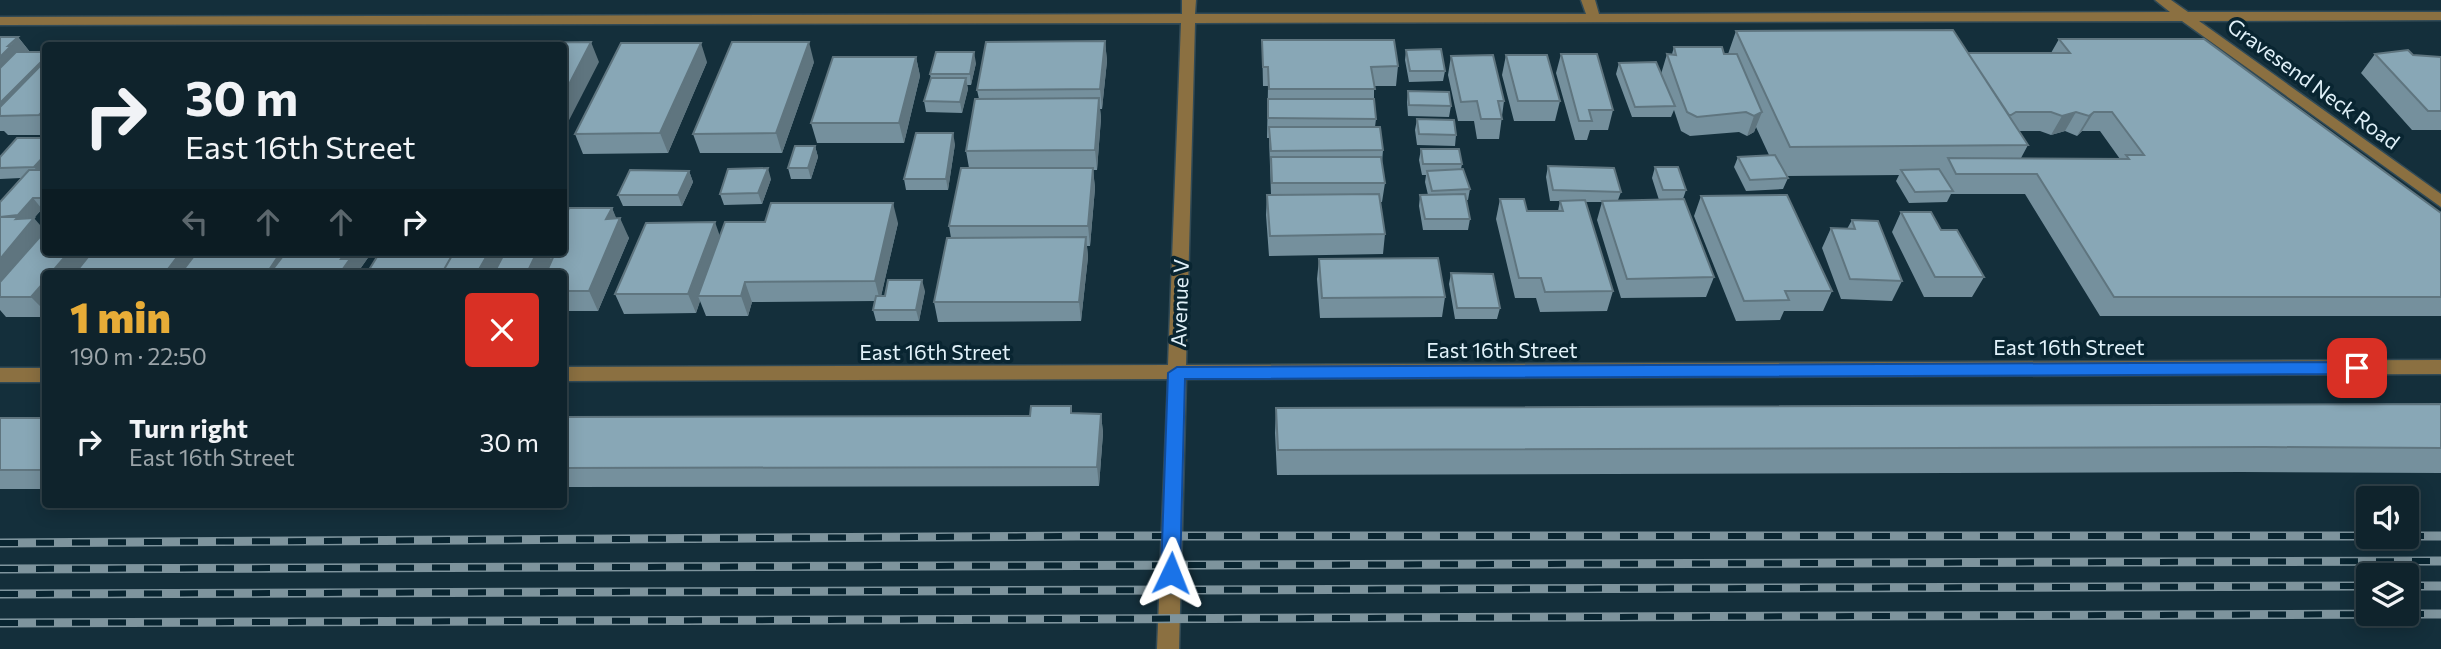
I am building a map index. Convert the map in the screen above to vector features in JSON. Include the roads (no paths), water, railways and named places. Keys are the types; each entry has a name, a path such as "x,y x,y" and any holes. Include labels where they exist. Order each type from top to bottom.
{"street":[{"name":"Avenue V","path":"1168,649 1189,0"},
{"path":"1588,0 1594,18"},
{"name":"Gravesend Neck Road","path":"2162,0 2441,202"},
{"path":"0,21 2441,16"},
{"name":"East 16th Street","path":"567,374 2441,367"},
{"path":"0,375 42,375"}],"railway":[{"path":"0,543 1077,536 2356,536"},
{"path":"2419,536 2441,536"},
{"path":"0,569 2441,561"},
{"path":"0,594 2356,586"},
{"path":"2419,586 2441,586"},
{"path":"0,623 2441,614"}]}
